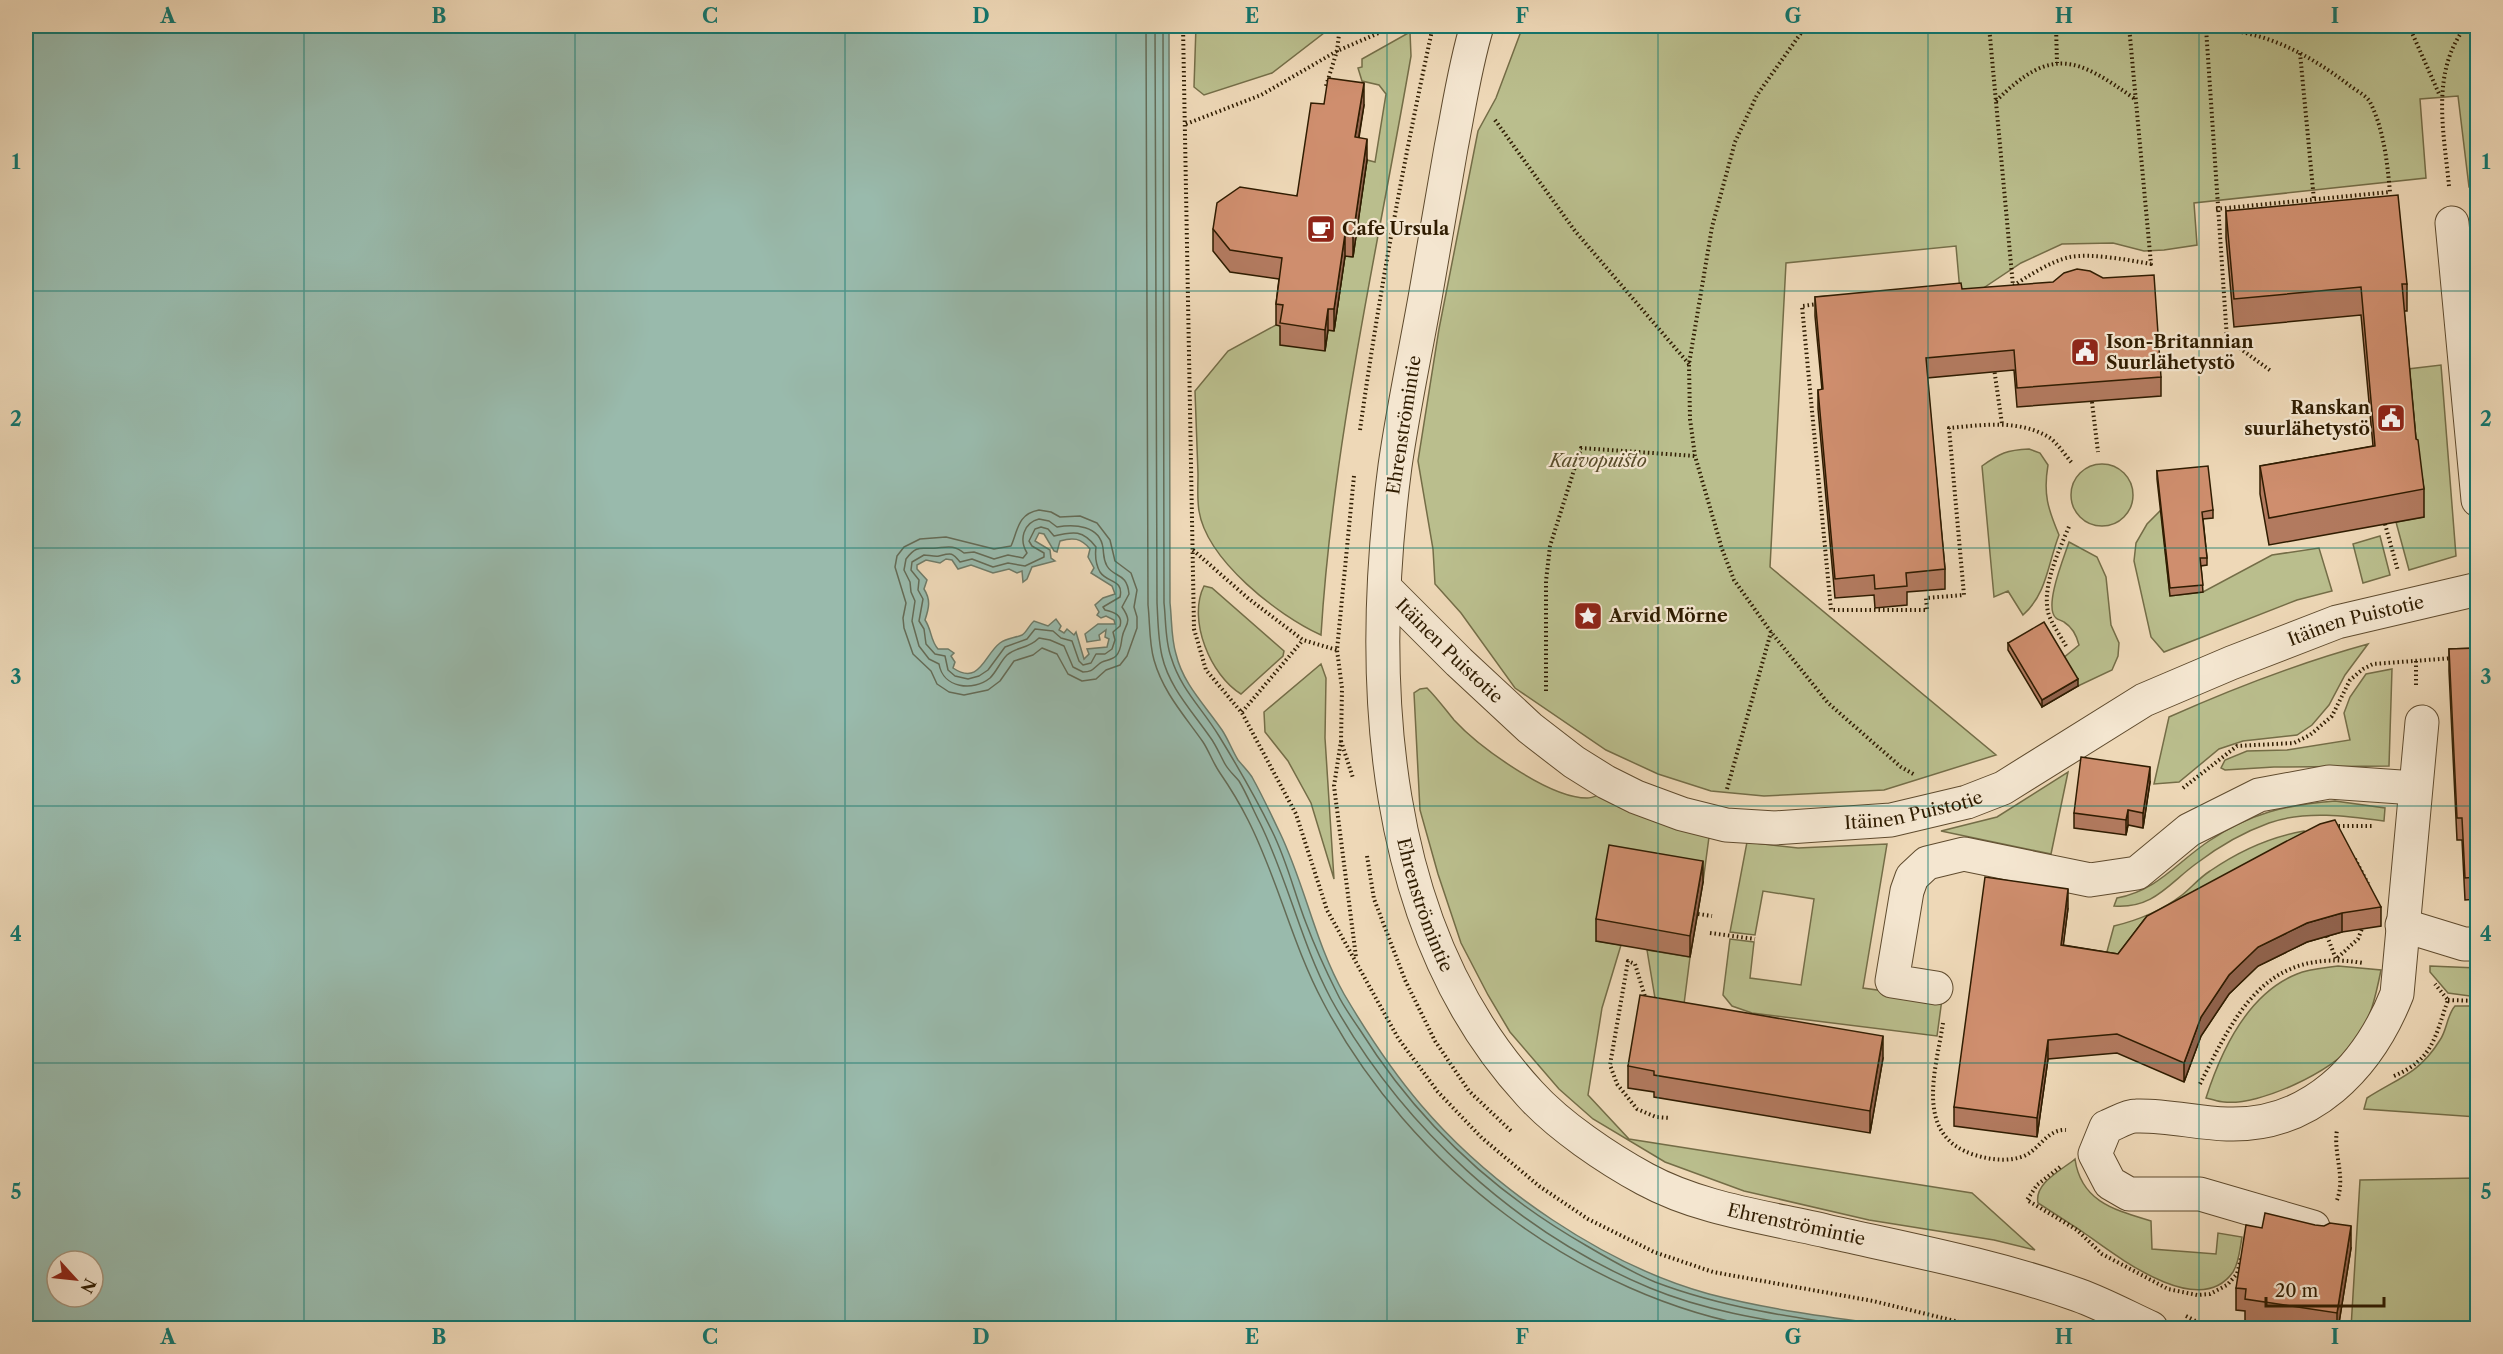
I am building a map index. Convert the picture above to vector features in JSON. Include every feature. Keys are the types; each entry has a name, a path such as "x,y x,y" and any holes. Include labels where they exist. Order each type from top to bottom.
{"street":[{"name":"Ehrenströmintie","path":"1477,26 1460,99 1395,465 1385,588 1384,685 1394,788 1406,857 1428,927 1444,967 1467,1012 1494,1051 1533,1098 1590,1145 1647,1180 1679,1194 1711,1204 1972,1263 2082,1297 2151,1329"},
{"path":"2452,223 2478,500"},
{"name":"Itäinen Puistotie","path":"1385,588 1459,662 1530,728 1574,762 1606,782 1636,797 1682,814 1726,825 1775,828 1891,820 1967,802 2003,788 2144,700 2230,663 2337,622 2478,589"},
{"path":"2328,1216 2200,1194 2129,1194 2110,1183 2096,1154 2106,1127 2134,1116 2229,1124 2268,1120 2305,1106 2331,1091 2353,1069 2387,1018 2397,994 2421,722"},
{"path":"1936,988 1892,981 1907,891 1912,877 1927,863 1964,854 2090,880 2137,873 2189,830 2259,795 2329,782 2415,788"},
{"path":"2402,925 2431,932 2464,944 2478,944"}],"path":[{"path":"1326,86 1337,51 1340,26"},
{"path":"1186,124 1261,94 1337,51 1395,26"},
{"path":"1806,26 1758,95 1735,142 1712,227 1689,364 1690,419 1695,456 1722,549 1734,580 1771,632 1828,703 1901,767 1918,776"},
{"path":"1989,26 2013,286"},
{"path":"2056,26 2057,63"},
{"path":"2004,292 2031,274 2070,257 2116,258 2151,264 2129,26"},
{"path":"2409,26 2441,97"},
{"path":"2452,223 2441,97 2446,67 2459,35 2466,26"},
{"path":"2216,209 2390,192 2384,141 2369,100 2331,72 2275,41 2235,29 2206,28 2216,209 2227,339 2271,371"},
{"path":"2300,53 2314,200"},
{"path":"1996,101 2016,82 2057,63 2076,64 2090,70 2136,100"},
{"path":"1419,88 1487,108 1575,231 1689,364"},
{"path":"1823,304 1802,306 1831,610 1927,610 1926,598 1964,595 1949,428 2002,424 2032,429 2052,439 2072,463"},
{"path":"1993,358 2002,424"},
{"path":"2092,402 2098,452"},
{"path":"1544,698 1546,688 1546,581 1550,546 1581,448 1695,456"},
{"path":"2385,524 2398,573"},
{"path":"2066,645 2049,614 2047,600 2057,555 2070,525"},
{"path":"1192,550 1249,599 1303,640 1337,650"},
{"path":"1727,790 1771,632"},
{"path":"1242,713 1303,640"},
{"path":"2180,791 2237,746 2295,743 2310,735 2332,716 2350,681 2368,666 2393,661 2457,658"},
{"path":"1354,784 1341,741 1334,786 1356,961"},
{"path":"2328,825 2411,827"},
{"path":"1366,853 1374,899 1405,980 1435,1041 1469,1091 1516,1135"},
{"path":"2354,856 2369,889"},
{"path":"1698,914 1712,916"},
{"path":"2336,959 2358,939 2365,923"},
{"path":"1710,933 1755,939"},
{"path":"2327,936 2336,959"},
{"path":"2181,1120 2232,1022 2260,987 2294,969 2336,959 2345,960"},
{"path":"1648,1006 1635,964 1628,961 1610,1065 1617,1084 1637,1109 1656,1117 1670,1118"},
{"path":"2442,991 2448,1000"},
{"path":"2448,1000 2478,1001"},
{"path":"2386,1079 2407,1071 2430,1049 2436,1039 2448,1000"},
{"path":"2328,1216 2341,1182 2336,1145 2338,1126"}],"green space":[{"path":"1196,26 1333,26 1272,73 1204,95 1194,87"},
{"name":"Kaivopuisto","path":"1523,26 2477,26 2477,186 2469,187 2458,96 2420,99 2426,178 2194,203 2197,245 2144,251 2113,243 2062,244 2021,263 1961,303 1956,246 1786,263 1770,567 1996,755 1884,790 1764,796 1711,791 1658,774 1606,750 1515,688 1461,613 1435,584 1433,549 1418,461 1439,329 1478,131 1496,98"},
{"path":"1410,32 1411,56 1358,344 1335,489 1321,635 1284,614 1246,584 1215,548 1205,530 1198,502 1195,391 1228,351 1276,325 1334,331 1345,256 1352,257 1367,160 1375,162 1386,94 1379,85 1362,81 1358,68 1362,67 1362,59"},
{"path":"2441,365 2456,556 2409,570 2396,522 2424,517 2408,369"},
{"path":"2029,449 2040,453 2048,465 2047,501 2059,535 2042,588 2031,607 2023,615 2008,591 1994,597 1982,466 2004,453"},
{"path":"2096,464 2108,464 2124,473 2131,483 2133,495 2131,507 2124,517 2108,526 2096,526 2085,521 2076,512 2071,501 2071,489 2076,478 2085,469"},
{"path":"2161,510 2170,596 2203,592 2272,555 2319,548 2332,591 2297,600 2164,652 2151,637 2134,561 2136,543 2147,524"},
{"path":"2380,536 2390,575 2363,583 2353,544"},
{"path":"2069,542 2097,557 2106,577 2111,625 2119,643 2118,656 2112,670 2078,686 2062,659 2079,645 2074,632 2056,618 2052,603 2056,581"},
{"path":"1204,586 1212,588 1284,651 1283,656 1241,694 1220,674 1205,646 1198,615 1199,600"},
{"path":"2368,644 2345,675 2329,705 2312,725 2297,735 2243,741 2219,749 2179,782 2154,784 2169,717 2267,677"},
{"path":"1321,664 1326,678 1325,738 1334,879 1311,803 1288,761 1265,732 1264,712"},
{"path":"2392,669 2389,766 2274,767 2225,770 2221,768 2225,760 2247,751 2287,750 2350,740 2344,713 2350,697 2366,674"},
{"path":"1427,688 1454,720 1480,744 1535,780 1571,796 1589,798 1605,793 1709,837 1703,882 1597,941 1621,945 1602,1008 1588,1095 1629,1139 1972,1193 2035,1250 1994,1240 1869,1220 1744,1191 1665,1162 1593,1119 1559,1089 1510,1032 1488,995 1461,943 1438,874 1420,810 1414,693"},
{"path":"2068,772 2051,854 1941,831 1997,817"},
{"path":"2335,801 2385,808 2384,821 2312,815 2269,823 2241,835 2214,851 2150,899 2128,906 2114,906 2117,898 2144,889 2224,831 2269,812 2300,805"},
{"path":"2304,831 2326,842 2102,970 2114,926 2141,918 2166,906 2206,874 2243,851 2279,837"},
{"path":"1747,842 1798,848 1887,844 1863,988 1942,999 1937,1036 1752,1013 1732,1006 1723,995 1730,939 1754,942 1750,978 1801,985 1814,899 1763,891 1755,935 1730,932"},
{"path":"1647,950 1690,957 1684,1004 1655,998"},
{"path":"2338,966 2381,970 2375,999 2365,1026 2345,1054 2295,1085 2257,1098 2239,1102 2222,1102 2206,1098 2228,1043 2250,1010 2264,995 2279,983 2297,974"},
{"path":"2430,966 2477,968 2477,997 2448,993 2430,972"},
{"path":"2455,1006 2477,1006 2477,1117 2364,1109 2367,1098 2424,1061 2442,1036"},
{"path":"2075,1159 2084,1185 2092,1195 2113,1208 2151,1221 2152,1249 2216,1254 2218,1233 2242,1237 2238,1260 2233,1272 2218,1285 2199,1290 2178,1287 2134,1267 2038,1203 2040,1189 2045,1183"},
{"path":"2477,1178 2477,1328 2351,1328 2360,1180"}],"water":[{"path":"26,26 1169,26 1170,603 1174,648 1189,685 1222,730 1238,760 1252,777 1270,812 1289,853 1325,955 1344,994 1400,1079 1449,1136 1516,1194 1552,1220 1590,1243 1669,1281 1709,1294 1783,1310 1909,1328 26,1328","holes":["1039,533 1044,534 1054,551 1057,552 1060,541 1076,539 1083,543 1090,549 1088,557 1094,568 1091,573 1112,586 1115,594 1103,598 1095,605 1099,612 1097,615 1101,618 1106,616 1114,620 1115,624 1098,624 1085,634 1087,642 1100,640 1099,635 1106,630 1105,637 1109,639 1107,647 1087,649 1089,654 1084,659 1076,632 1074,635 1067,629 1064,633 1059,630 1061,626 1056,619 1048,626 1034,621 1022,635 1005,640 994,648 976,671 962,673 953,668 955,662 951,656 954,653 948,649 938,649 925,620 929,604 924,589 927,580 917,569 917,565 926,560 940,563 946,559 952,560 958,569 971,565 993,573 1009,569 1017,573 1022,571 1023,582 1027,579 1032,567 1055,561 1051,558 1050,550 1035,541"]}],"building":[{"name":"Cafe Ursula","path":"1328,78 1364,83 1355,137 1367,139 1353,235 1345,234 1334,309 1328,309 1325,330 1280,323 1283,305 1276,304 1282,258 1230,250 1213,229 1217,203 1240,187 1297,196 1311,103 1324,104"},
{"name":"Ranskan suurlähetystö","path":"2398,195 2407,284 2402,284 2416,439 2418,440 2424,489 2269,518 2260,466 2375,446 2361,287 2234,299 2226,211"},
{"path":"2077,269 2090,271 2103,278 2154,275 2161,377 2017,388 2014,350 1926,358 1945,569 1906,573 1907,586 1875,589 1874,575 1835,579 1818,390 1823,389 1815,297 1961,283 1962,289 2053,282 2064,273"},
{"path":"2208,466 2213,510 2202,512 2207,558 2200,558 2203,585 2170,588 2157,471"},
{"path":"2044,622 2078,679 2042,700 2008,643"},
{"path":"2478,648 2478,877 2465,878 2462,818 2457,818 2449,649"},
{"path":"2081,757 2150,767 2143,813 2128,810 2126,820 2074,813"},
{"path":"2335,820 2381,907 2342,913 2307,923 2258,947 2229,975 2201,1017 2184,1063 2117,1034 2048,1040 2037,1118 1954,1107 1985,877 2068,889 2061,945 2118,954 2147,916 2320,824"},
{"path":"1609,845 1703,861 1690,936 1596,919"},
{"path":"1640,995 1883,1036 1870,1111 1654,1075 1654,1071 1628,1066"},
{"path":"2265,1213 2315,1225 2324,1226 2330,1223 2351,1226 2337,1313 2245,1299 2246,1289 2236,1288 2246,1225 2262,1228"}],"place":[{"name":"Cafe Ursula","path":"1321,229"},
{"name":"Ison-Britannian Suurlähetystö","path":"2085,352"},
{"name":"Ranskan suurlähetystö","path":"2391,418"},
{"name":"Arvid Mörne","path":"1588,616"}]}
